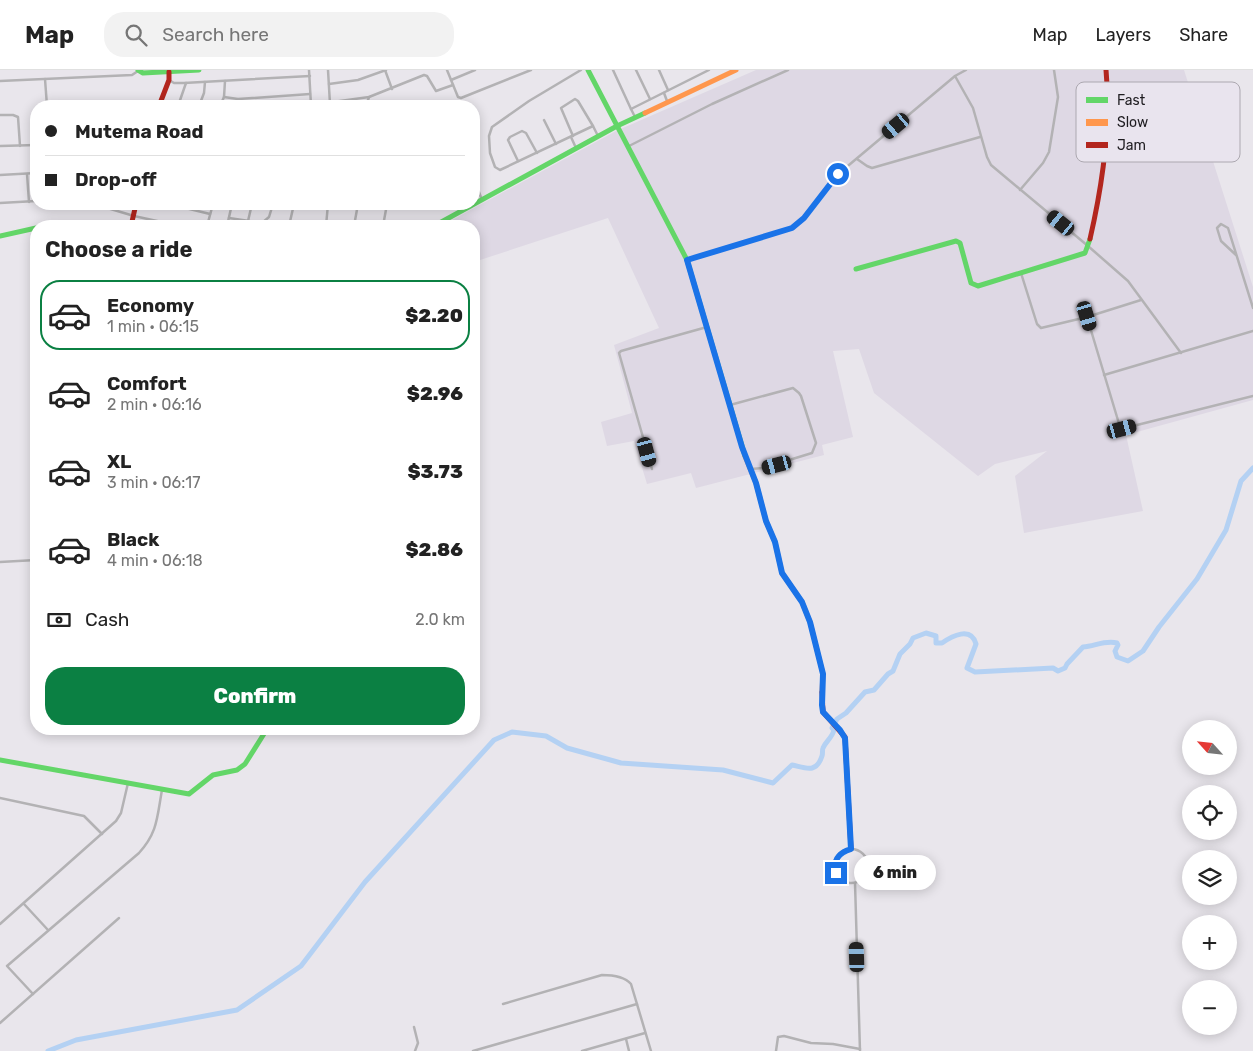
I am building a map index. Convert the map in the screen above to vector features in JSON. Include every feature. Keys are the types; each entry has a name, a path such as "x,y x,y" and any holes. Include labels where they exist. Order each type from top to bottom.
{"street":[{"path":"0,81 132,75 138,71 169,72 199,70"},
{"path":"309,70 310,100"},
{"path":"328,70 330,100"},
{"path":"329,84 358,80 385,70 392,89"},
{"path":"447,70 458,97 461,98 532,70"},
{"path":"451,80 475,70"},
{"path":"581,70 522,105 491,128 489,136 490,153 497,170 503,170 593,126"},
{"path":"588,70 687,260 749,468 759,492 766,521 775,542 782,573 802,602 810,622 823,674 823,712 845,738 851,849"},
{"path":"613,70 635,117"},
{"path":"636,70 650,99"},
{"path":"659,70 668,90"},
{"path":"631,109 709,70"},
{"path":"480,195 482,200 617,126 736,70"},
{"path":"629,146 712,104 788,70"},
{"path":"687,260 792,228 804,218 838,174 955,76 966,70"},
{"path":"1020,190 1043,163 1049,152 1058,96 1054,70"},
{"path":"161,100 169,80 169,72"},
{"path":"352,100 369,97 392,89 424,75 428,76 437,92 453,85"},
{"path":"169,80 186,83 310,76"},
{"path":"955,76 971,103 991,165 1128,281 1181,354"},
{"path":"46,79 47,100"},
{"path":"223,100 225,81"},
{"path":"201,100 205,82"},
{"path":"180,100 186,83"},
{"path":"664,93 667,102"},
{"path":"224,97 310,94"},
{"path":"576,148 561,109 568,102 575,99 578,100 598,136"},
{"path":"0,115 18,117 20,146"},
{"path":"544,120 556,144"},
{"path":"518,162 508,140 522,131 526,133 537,153"},
{"path":"857,158 872,168 981,136"},
{"path":"0,146 30,145"},
{"path":"856,269 956,241 960,243 972,283 975,286 1085,253 1088,246 1101,162"},
{"path":"0,203 29,202 27,174"},
{"path":"0,175 30,174"},
{"path":"114,210 152,220"},
{"path":"133,220 135,210"},
{"path":"194,210 210,214"},
{"path":"209,220 211,210"},
{"path":"231,210 229,218 242,220"},
{"path":"445,220 464,210"},
{"path":"1236,255 1221,241 1217,229 1219,225 1223,224 1228,228 1253,308"},
{"path":"0,236 30,229"},
{"path":"1022,273 1039,327 1043,328 1141,300"},
{"path":"1087,316 1122,429 1253,396"},
{"path":"652,469 619,353 707,327"},
{"path":"1104,375 1181,354 1253,331"},
{"path":"730,405 793,388 801,396 816,443 814,450 809,455 763,468 749,468"},
{"path":"0,562 30,560"},
{"path":"0,760 190,794 213,775 237,770 245,764 263,735"},
{"path":"0,924 116,821 120,816 128,782"},
{"path":"33,994 7,966 139,853 152,837 156,827 162,790"},
{"path":"0,798 84,816 102,834"},
{"path":"851,849 859,851 868,862 868,870 865,877 855,883 847,883 840,879 834,865 837,857 843,851 851,849"},
{"path":"776,1051 778,1037 784,1036 811,1043 833,1044 860,1050 855,883"},
{"path":"24,904 48,930"},
{"path":"0,1023 119,918"},
{"path":"503,1004 596,977 606,975 622,978 630,982 650,1051"},
{"path":"473,1051 637,1004"},
{"path":"414,1027 418,1043 415,1051"},
{"path":"582,1051 645,1033"},
{"path":"626,1038 629,1051"}],"shaded area":[{"path":"756,70 1184,70 1188,82 1076,82 1076,162 1213,162 1253,287 1253,400 1126,435 1143,511 1024,533 1015,476 1047,451 995,464 978,476 874,393 859,349 833,351 853,437 822,445 824,455 696,488 691,473 647,484 634,441 607,446 601,422 632,413 614,345 659,328 608,218 480,260 480,220 452,220 470,210 480,210 480,205 616,131"}],"waterway":[{"path":"48,1051 76,1040 237,1010 301,966 365,882 494,740 512,732 546,736 567,748 621,763 723,770 773,783 792,765 814,768 820,762 823,748 833,733 834,730 832,728 837,719 846,713 865,692 874,690 893,671 900,654 913,638 926,633 936,636 936,643 942,643 956,635 970,635 976,644 967,668 975,672 1053,668 1058,671 1065,668 1083,647 1108,642 1117,643 1115,651 1117,657 1128,661 1143,651 1159,627 1197,579 1226,530 1241,481 1253,468"}],"traffic: fast":[{"path":"138,70 143,73 199,70"},
{"path":"588,70 687,260 745,456"},
{"path":"480,201 617,126 645,113"},
{"path":"445,220 463,210"},
{"path":"0,236 30,229"},
{"path":"856,269 956,241 960,243 971,283 978,286 1085,253 1090,239"},
{"path":"0,760 189,794 213,775 237,770 245,764 263,735"}],"traffic: slow":[{"path":"645,113 736,70"},
{"path":"745,456 756,483 766,521 775,542 782,573 802,602 810,622 823,674 822,692"}],"traffic: jam":[{"path":"1106,70 1107,82"},
{"path":"161,100 169,80 169,72"},
{"path":"1090,239 1103,162"},
{"path":"132,220 135,210"},
{"path":"822,692 823,712 845,737 851,849"}],"route":[{"path":"836,873 834,865 837,857 843,851 851,849 845,738 833,721 823,712 823,674 810,622 802,602 782,573 775,542 766,521 756,483 742,447 687,260 792,228 804,218 838,174"}]}
